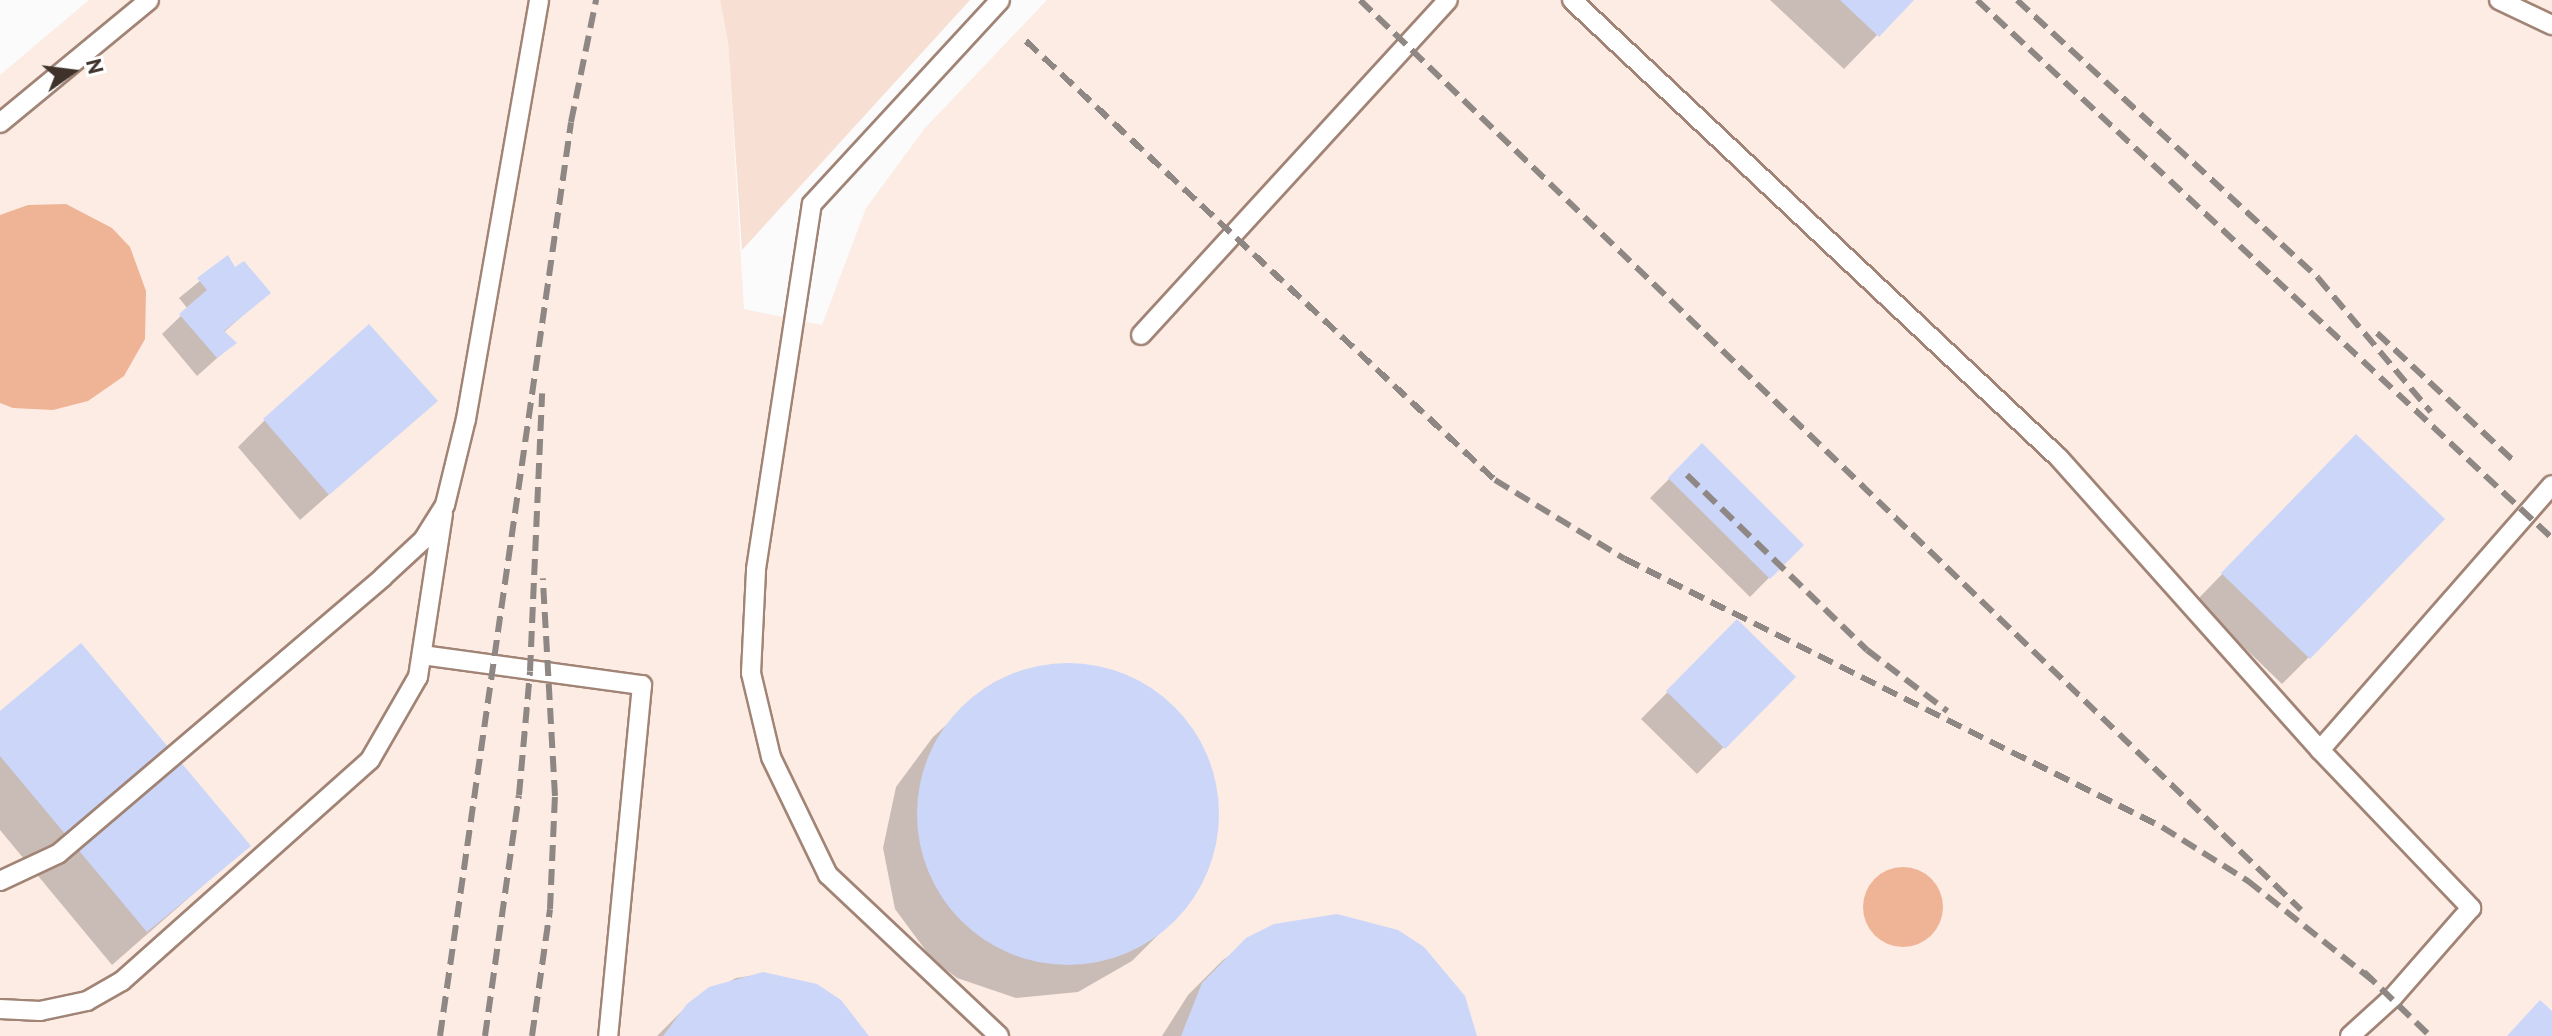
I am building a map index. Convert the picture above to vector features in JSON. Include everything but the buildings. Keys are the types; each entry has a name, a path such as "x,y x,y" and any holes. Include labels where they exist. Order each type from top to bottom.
{"lane":[{"path":"0,123 149,0"},
{"path":"0,1009 40,1011 87,1001 122,981 370,760 418,677 445,505 466,419 539,0"},
{"path":"999,1036 828,875 771,757 751,673 756,569 812,204 1000,0"},
{"path":"1141,335 1448,0"},
{"path":"1572,0 2059,458 2320,750 2471,908 2393,997 2350,1036"},
{"path":"2499,0 2552,25"},
{"path":"2320,750 2552,485"},
{"path":"0,881 58,854 383,577 423,540 445,505"},
{"path":"422,655 642,685 608,1036"}],"shaded area":[{"path":"89,0 720,0 728,42 744,309 822,325 866,208 925,128 1047,0 2552,0 2552,1036 0,1036 0,75"},
{"path":"720,0 970,0 742,250 728,42"},
{"path":"66,204 112,228 130,247 146,291 145,339 124,376 88,401 53,410 13,408 0,403 0,215 28,205"},
{"path":"1903,867 1918,870 1931,879 1940,892 1943,907 1940,922 1931,935 1918,944 1903,947 1888,944 1875,935 1866,922 1863,907 1866,892 1875,879 1888,870"}],"railway":[{"path":"440,1036 571,122 596,0"},
{"path":"1360,0 2301,910"},
{"path":"1977,0 2552,538"},
{"path":"2017,0 2318,278 2431,412"},
{"path":"1026,41 1495,480 1625,559 2162,827 2248,881 2372,980"},
{"path":"2377,333 2514,461"},
{"path":"485,1036 519,795 530,671 542,393"},
{"path":"1687,475 1867,650 1947,711"},
{"path":"532,1036 550,909 555,796 543,578"},
{"path":"2364,972 2430,1036"}]}
